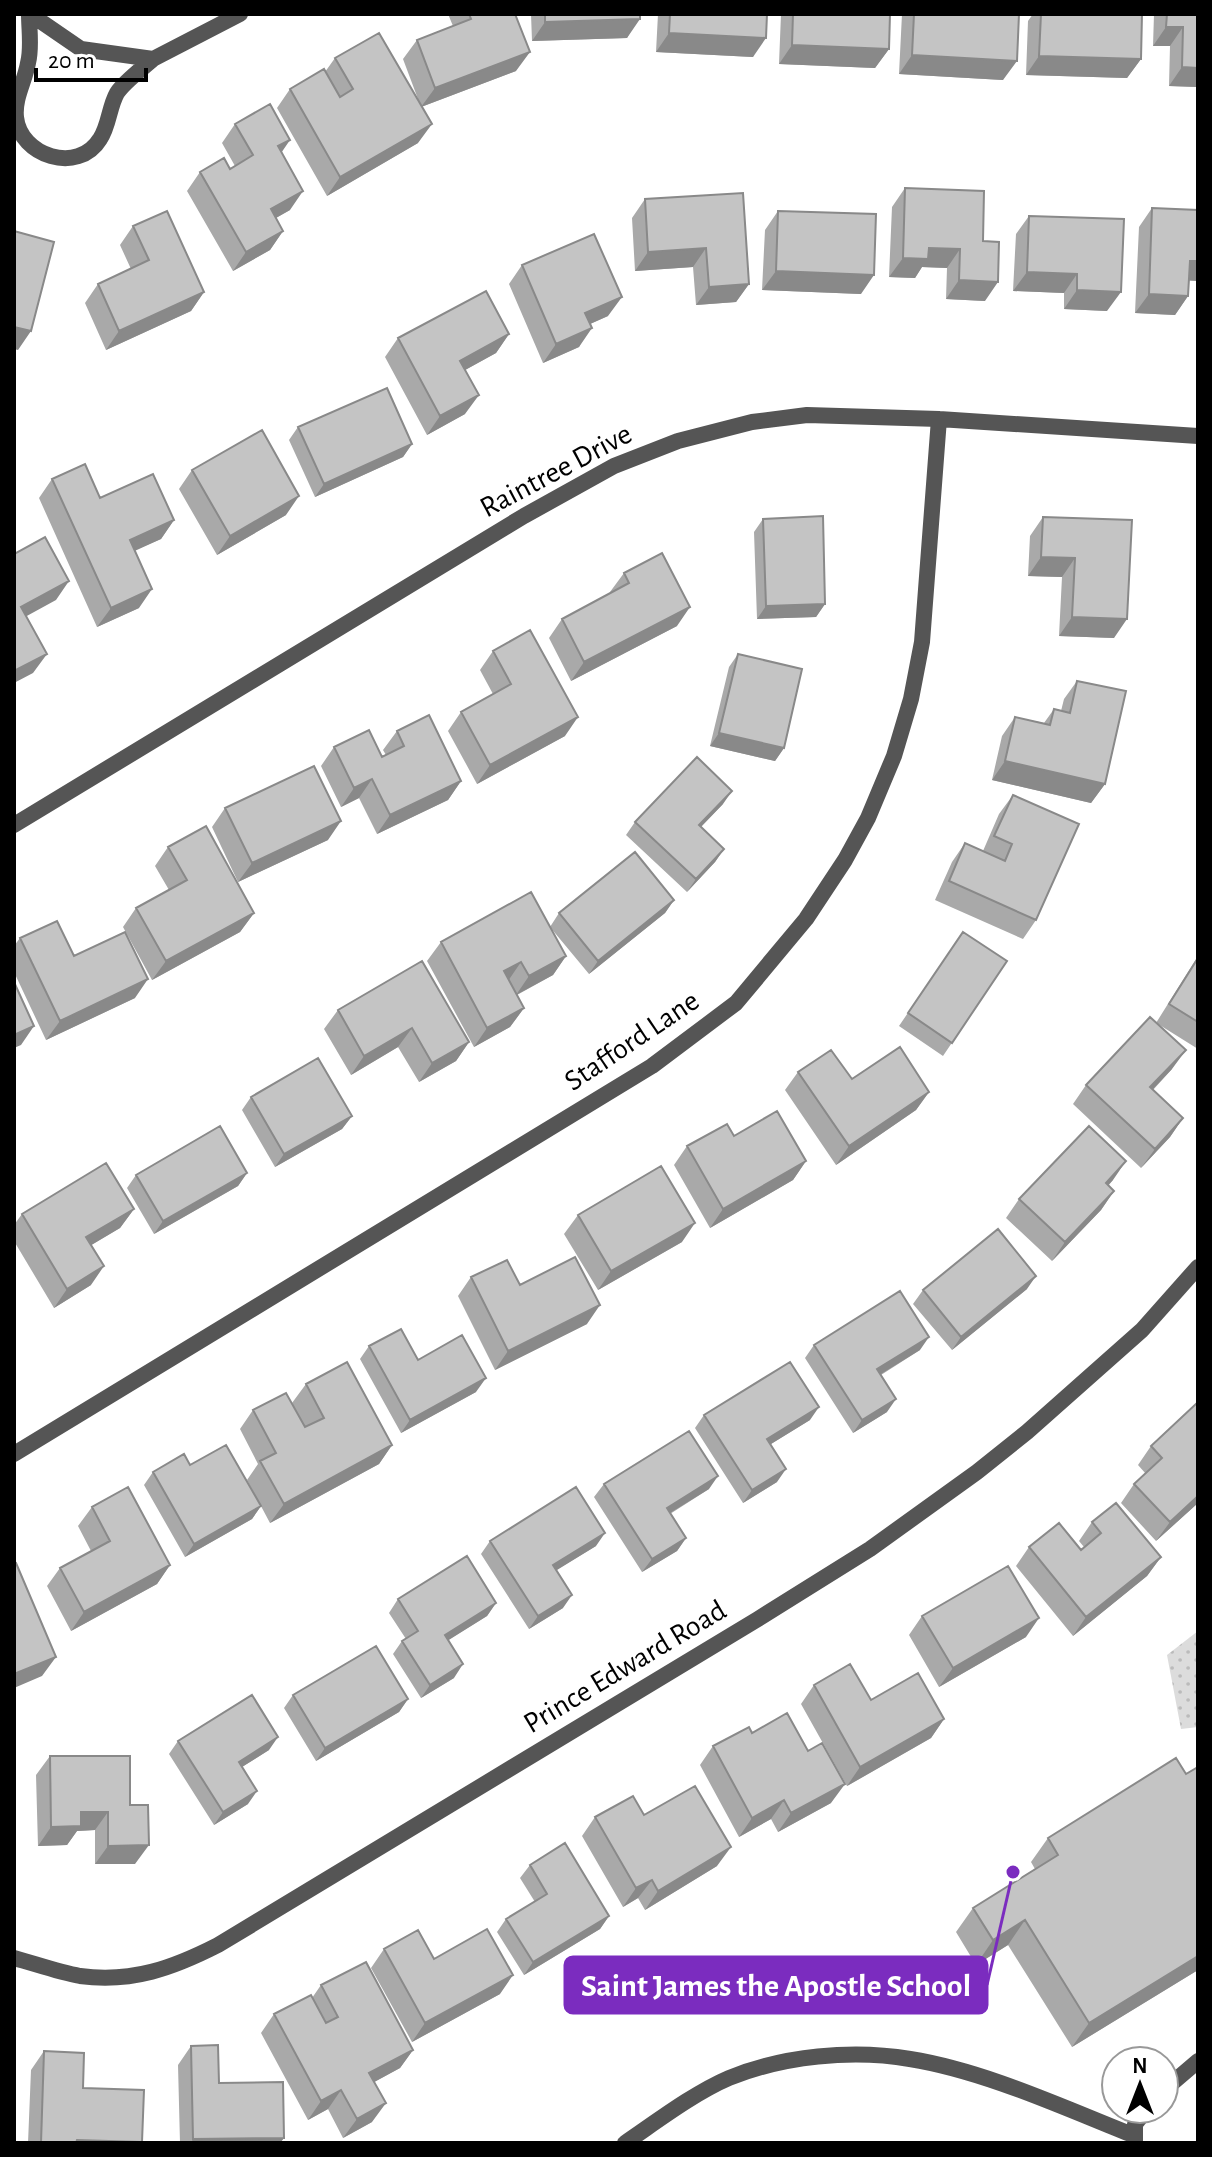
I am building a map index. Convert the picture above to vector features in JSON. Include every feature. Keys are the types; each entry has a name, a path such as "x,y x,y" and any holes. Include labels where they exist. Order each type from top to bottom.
{"street":[{"path":"30,14 81,49 153,59"},
{"path":"30,14 29,61 16,103 16,119 21,134 31,146 59,158 74,157 89,151 100,140 118,91 153,59 240,14"},
{"name":"Raintree Drive","path":"14,825 511,524 614,466 678,441 752,422 807,415 939,419 1198,436"},
{"name":"Stafford Lane","path":"14,1454 652,1066 736,1003 806,919 845,860 868,818 894,756 911,699 922,642 939,419"},
{"name":"Prince Edward Road","path":"14,1958 80,1976 115,1977 162,1970 218,1945 870,1549 1027,1432 1142,1330 1198,1267"},
{"path":"625,2143 668,2113 727,2079 763,2067 810,2058 858,2055 910,2059 977,2075 1135,2139"},
{"path":"1180,2076 1198,2061"}],"shaded area":[{"path":"1198,1631 1198,1727 1181,1729 1167,1655"}],"building":[{"path":"469,14 515,14 530,52 435,88 417,40 471,19"},
{"path":"545,14 640,14 640,19 545,22"},
{"path":"670,14 767,14 766,38 669,33"},
{"path":"793,14 890,14 889,49 792,45"},
{"path":"914,14 1019,14 1017,61 912,55"},
{"path":"1041,14 1142,14 1141,59 1039,56"},
{"path":"1167,14 1198,14 1198,68 1182,67 1183,27 1166,27"},
{"path":"379,33 432,124 340,177 290,89 324,69 340,97 353,89 335,58"},
{"path":"270,104 290,140 278,146 303,191 271,209 283,231 246,252 200,172 224,158 230,169 253,155 235,124"},
{"path":"905,188 984,191 983,241 999,242 998,282 959,280 960,249 929,248 928,259 903,258"},
{"path":"743,193 749,284 709,287 706,248 648,252 645,199"},
{"path":"1152,208 1198,210 1198,261 1190,261 1188,296 1149,294"},
{"path":"167,211 204,292 119,331 98,284 149,260 133,226"},
{"path":"778,211 876,214 874,275 776,271"},
{"path":"1029,216 1124,219 1121,292 1077,290 1077,274 1027,272"},
{"path":"14,231 54,242 31,331 14,327"},
{"path":"594,234 622,297 585,313 592,328 556,344 522,265"},
{"path":"486,291 509,334 460,361 479,395 440,416 398,338"},
{"path":"387,388 412,444 324,484 298,427"},
{"path":"262,430 299,496 230,536 192,470"},
{"path":"85,464 100,498 153,474 174,520 130,540 152,589 111,608 52,479"},
{"path":"823,516 825,604 766,606 763,519"},
{"path":"1043,517 1132,520 1127,619 1072,617 1075,558 1041,557"},
{"path":"45,537 69,581 21,607 47,654 14,671 14,554"},
{"path":"662,553 690,607 584,662 562,619 629,583 624,573"},
{"path":"530,630 578,717 490,765 461,712 511,684 493,651"},
{"path":"738,654 802,669 784,748 719,733"},
{"path":"1077,681 1126,691 1105,784 1005,761 1015,717 1050,725 1054,709 1070,713"},
{"path":"429,715 461,781 390,815 372,779 354,788 334,747 369,730 382,757 404,746 397,731"},
{"path":"697,757 732,791 699,825 724,849 696,879 635,822"},
{"path":"314,766 341,821 252,863 225,808"},
{"path":"1013,795 1079,824 1036,920 949,881 965,843 1005,861 1012,844 994,836"},
{"path":"206,826 254,913 166,961 136,908 187,880 168,847"},
{"path":"635,852 674,900 598,961 559,913"},
{"path":"531,892 566,956 529,976 521,962 504,971 524,1008 487,1028 441,942"},
{"path":"57,921 74,956 125,932 148,979 60,1021 20,938"},
{"path":"963,932 1007,961 952,1043 908,1013"},
{"path":"1198,958 1198,1022 1169,1004"},
{"path":"422,961 469,1042 432,1063 412,1028 364,1056 338,1010"},
{"path":"14,982 34,1026 14,1035"},
{"path":"1150,1017 1186,1050 1150,1087 1183,1118 1155,1149 1086,1085"},
{"path":"900,1047 929,1092 849,1146 798,1072 831,1050 852,1079"},
{"path":"318,1058 352,1116 284,1154 251,1097"},
{"path":"777,1111 806,1161 723,1209 687,1146 727,1124 734,1136"},
{"path":"220,1126 247,1173 163,1221 136,1175"},
{"path":"1089,1126 1126,1161 1106,1183 1114,1191 1065,1242 1019,1199"},
{"path":"106,1163 134,1209 86,1237 104,1266 67,1289 22,1214"},
{"path":"661,1166 695,1223 611,1271 578,1215"},
{"path":"998,1229 1036,1276 961,1337 923,1290"},
{"path":"575,1257 600,1305 508,1351 471,1277 507,1260 520,1285"},
{"path":"900,1291 929,1337 877,1369 896,1399 862,1420 814,1345"},
{"path":"401,1329 418,1360 462,1335 486,1378 410,1420 369,1346"},
{"path":"347,1362 392,1445 284,1504 260,1461 276,1453 253,1410 286,1393 305,1427 324,1418 306,1384"},
{"path":"790,1362 819,1407 767,1439 786,1469 752,1490 704,1415"},
{"path":"1198,1402 1198,1496 1170,1522 1134,1484 1162,1458 1151,1446"},
{"path":"689,1431 718,1476 667,1508 686,1538 652,1559 604,1484"},
{"path":"226,1445 261,1506 194,1544 153,1472 184,1454 190,1465"},
{"path":"128,1487 170,1565 84,1612 60,1568 110,1541 92,1507"},
{"path":"576,1487 605,1533 553,1565 572,1595 538,1616 490,1541"},
{"path":"1116,1503 1161,1557 1086,1617 1029,1547 1059,1523 1081,1550 1101,1533 1092,1522"},
{"path":"467,1556 496,1603 445,1635 463,1664 430,1685 402,1641 418,1631 398,1599"},
{"path":"14,1564 56,1657 14,1674"},
{"path":"1008,1566 1039,1618 953,1668 922,1616"},
{"path":"376,1646 408,1699 325,1748 293,1695"},
{"path":"850,1664 871,1700 918,1673 944,1719 860,1767 814,1685"},
{"path":"252,1695 278,1737 239,1762 257,1791 223,1812 178,1741"},
{"path":"787,1713 808,1751 822,1743 845,1784 791,1813 784,1800 752,1818 713,1746 749,1727 752,1733"},
{"path":"50,1756 130,1756 130,1805 148,1805 149,1845 108,1846 108,1812 81,1812 81,1826 51,1827"},
{"path":"1176,1758 1186,1774 1198,1767 1198,1956 1089,2023 1025,1920 993,1940 973,1908 1058,1855 1048,1838"},
{"path":"695,1786 731,1847 658,1891 652,1880 636,1888 595,1817 633,1796 644,1815"},
{"path":"565,1843 609,1916 533,1962 506,1919 547,1894 530,1865"},
{"path":"487,1929 513,1975 425,2023 384,1949 418,1930 434,1959"},
{"path":"366,1962 413,2050 369,2073 386,2103 357,2119 341,2090 321,2101 274,2014 311,1995 326,2023 338,2017 321,1985"},
{"path":"218,2045 219,2083 283,2082 284,2138 193,2139 191,2046"},
{"path":"44,2051 84,2053 83,2088 144,2090 142,2142 77,2140 76,2143 41,2143"}],"place":[{"name":"Saint James the Apostle School","path":"1013,1872"}]}
